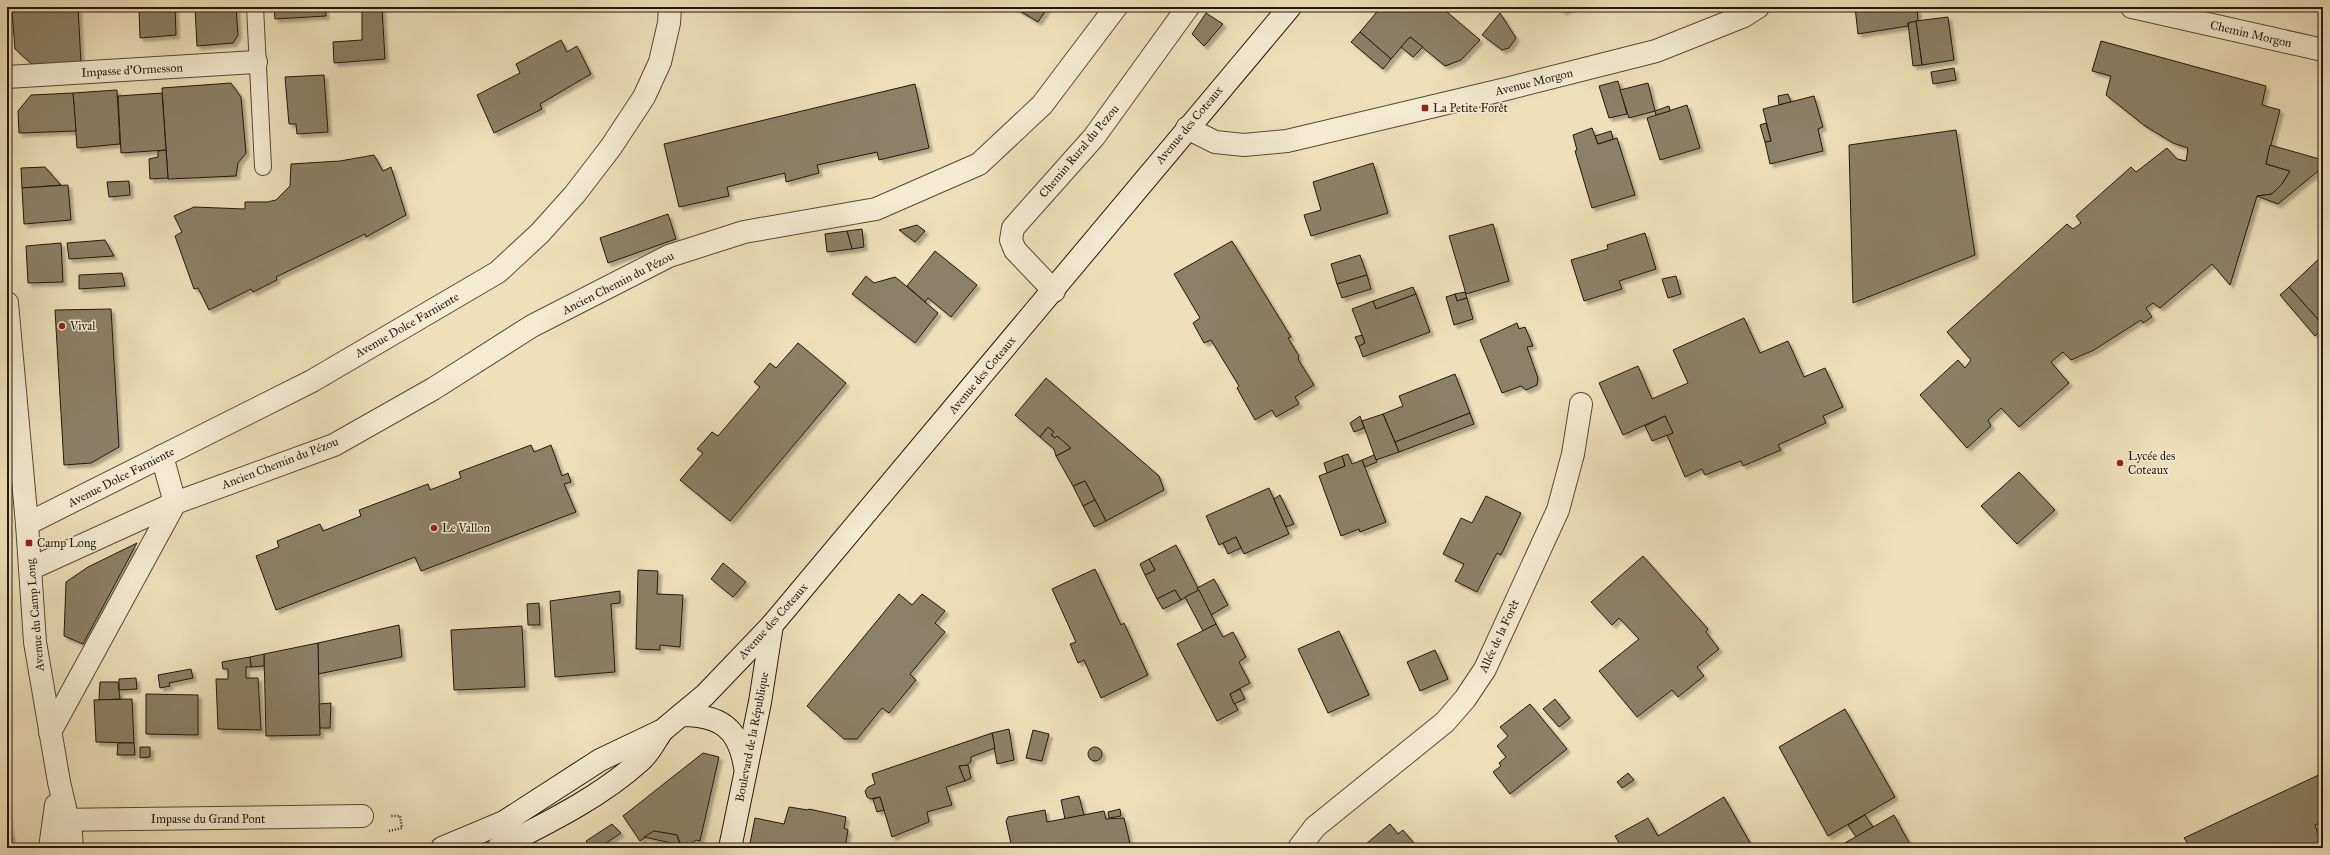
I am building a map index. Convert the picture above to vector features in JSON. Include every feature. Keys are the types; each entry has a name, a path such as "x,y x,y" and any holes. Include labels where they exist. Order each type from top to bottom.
{"street":[{"name":"Avenue Dolce Farniente","path":"27,524 312,381 498,272 540,233 575,194 611,147 644,97 660,62 669,23 670,7"},
{"name":"Ancien Chemin du Pézou","path":"30,569 175,503 334,445 433,389 532,326 669,256 744,232 876,209 979,164 1042,105 1116,7"},
{"name":"Chemin Rural du Pezou","path":"1054,291 1014,250 1011,240 1013,228 1094,137 1188,7"},
{"name":"Avenue des Coteaux","path":"442,848 504,822 600,760 663,730 705,694 772,625 1054,291 1187,128 1290,7"},
{"name":"Avenue Morgon","path":"1187,128 1215,142 1244,145 1287,141 1506,89 1656,51 1744,16 1758,7"},
{"name":"Chemin Morgon","path":"2132,7 2323,50"},
{"name":"Impasse d'Ormesson","path":"7,77 256,62"},
{"name":"Avenue du Camp Long","path":"7,303 14,460 27,524 35,642 58,782 61,820 72,848"},
{"name":"Allée de la Forêt","path":"1299,848 1315,827 1445,722 1465,699 1485,669 1558,510 1573,454 1581,404"},
{"path":"50,732 175,503 162,456"},
{"name":"Boulevard de la République","path":"730,848 760,702 772,625"},
{"path":"681,716 699,716 723,723 740,742 746,770"},
{"name":"Avenue des Coteaux","path":"498,848 553,821 614,781 641,760 663,730"},
{"path":"600,760 614,781"},
{"name":"Impasse du Grand Pont","path":"61,820 362,816"},
{"name":"Avenue du Camp Long","path":"50,848 61,820"},
{"path":"474,848 504,822"}],"lane":[{"path":"254,7 263,168"}],"building":[{"path":"78,7 81,63 34,66 15,49 12,11"},
{"path":"139,7 175,7 176,35 140,38"},
{"path":"195,7 236,7 238,35 233,43 197,46"},
{"path":"274,7 325,7 326,16 275,19"},
{"path":"1013,7 1048,7 1038,22"},
{"path":"1381,7 1441,7 1480,40 1461,60 1445,66 1410,37 1391,59 1360,32"},
{"path":"1560,7 1571,7 1563,12"},
{"path":"1855,7 1917,7 1918,21 1908,23 1908,26 1858,34"},
{"path":"382,8 385,59 334,63 333,42 362,40 362,9"},
{"path":"1206,13 1223,24 1204,46 1192,34"},
{"path":"1500,13 1516,38 1509,48 1502,50 1482,35"},
{"path":"1948,17 1954,60 1922,65 1916,21"},
{"path":"1916,21 1922,65 1913,66 1908,23"},
{"path":"1360,32 1391,59 1383,69 1351,42"},
{"path":"1410,37 1423,47 1413,57 1401,47"},
{"path":"561,40 567,52 577,46 591,74 540,104 542,109 494,133 477,95 520,73 516,64"},
{"path":"2101,41 2266,86 2262,105 2280,110 2266,164 2290,171 2282,184 2272,194 2257,196 2230,285 2212,264 2160,308 2153,303 2146,308 2152,317 2143,323 2141,320 2094,350 2071,360 2063,352 2051,362 2069,383 2019,427 2001,408 1988,420 1991,426 1967,448 1920,395 1958,360 1965,368 1971,360 1947,332 2067,224 2073,229 2081,223 2076,216 2131,167 2136,172 2167,148 2177,159 2186,161 2188,148 2173,143 2145,126 2106,95 2111,76 2092,71"},
{"path":"1954,68 1956,80 1933,84 1931,72"},
{"path":"324,75 328,132 297,134 296,124 289,124 285,77"},
{"path":"1618,81 1627,114 1609,118 1599,86"},
{"path":"231,83 241,97 246,153 238,163 236,176 168,179 162,88"},
{"path":"1648,83 1655,111 1629,118 1620,90"},
{"path":"915,84 929,148 879,160 877,152 817,165 819,173 786,182 785,173 727,187 729,196 679,207 664,144"},
{"path":"117,90 120,144 77,148 73,93"},
{"path":"73,93 76,131 19,133 18,111 31,95"},
{"path":"162,93 166,150 121,153 118,96"},
{"path":"1788,94 1791,102 1779,105 1778,96"},
{"path":"1814,96 1823,127 1818,129 1823,151 1770,164 1765,142 1771,141 1763,109"},
{"path":"1687,105 1700,148 1660,160 1647,118"},
{"path":"1669,106 1670,111 1656,115 1655,111"},
{"path":"1766,123 1771,141 1765,142 1760,125"},
{"path":"1592,128 1598,144 1617,138 1635,195 1592,208 1575,151 1577,150 1573,135"},
{"path":"1956,130 1975,255 1853,303 1849,145"},
{"path":"1611,131 1613,139 1598,144 1595,136"},
{"path":"2270,145 2323,160 2323,167 2278,204 2257,196 2272,194 2282,184 2290,171 2266,164"},
{"path":"166,150 168,178 150,179 149,159 158,157 158,151"},
{"path":"374,155 383,171 391,167 406,215 366,237 365,234 276,277 277,280 253,292 251,289 209,310 198,288 194,289 175,236 182,232 174,216 194,207 245,209 245,202 267,202 276,200 290,186 291,164 340,161"},
{"path":"1373,163 1388,213 1311,236 1304,215 1321,210 1313,182"},
{"path":"45,167 61,185 22,188 21,168"},
{"path":"129,181 130,195 109,197 107,182"},
{"path":"68,185 71,220 24,224 22,188"},
{"path":"668,214 676,239 608,263 600,238"},
{"path":"1493,224 1509,281 1466,294 1449,236"},
{"path":"917,225 925,231 915,242 899,230"},
{"path":"862,229 864,247 852,249 847,231"},
{"path":"847,231 852,249 827,252 825,234"},
{"path":"1645,233 1656,269 1619,281 1622,289 1584,301 1571,260 1608,249 1607,245"},
{"path":"105,240 114,256 69,259 67,243"},
{"path":"1232,241 1291,337 1288,338 1299,356 1298,359 1314,385 1295,397 1299,404 1276,417 1272,410 1255,420 1237,388 1239,386 1211,340 1204,343 1193,323 1200,318 1174,274"},
{"path":"61,243 63,282 28,283 26,246"},
{"path":"935,251 977,285 951,317 928,298 925,302 907,286"},
{"path":"1360,255 1367,275 1337,284 1331,264"},
{"path":"2323,255 2323,325 2289,287"},
{"path":"122,273 125,286 79,289 79,275"},
{"path":"1367,275 1371,289 1342,298 1337,284"},
{"path":"866,276 874,283 895,277 938,313 915,343 852,294"},
{"path":"1676,276 1681,294 1668,298 1662,279"},
{"path":"1413,287 1416,294 1376,309 1373,301"},
{"path":"2289,287 2323,325 2322,329 2315,336 2280,295"},
{"path":"1465,292 1467,298 1457,301 1455,294"},
{"path":"1416,294 1430,332 1363,357 1359,346 1365,343 1352,309 1373,301 1376,309"},
{"path":"1455,294 1457,301 1467,298 1473,319 1454,325 1446,297"},
{"path":"111,309 119,447 91,463 64,465 55,310"},
{"path":"1744,318 1760,353 1788,341 1804,377 1825,368 1843,407 1823,416 1826,423 1778,445 1781,450 1743,466 1741,461 1705,475 1702,469 1685,477 1667,435 1673,433 1665,416 1623,435 1599,383 1638,366 1652,399 1688,383 1673,350"},
{"path":"1517,323 1519,329 1525,327 1533,346 1527,347 1538,378 1537,385 1526,390 1521,386 1502,393 1480,340"},
{"path":"1362,335 1365,343 1359,346 1355,337"},
{"path":"798,343 846,383 730,521 680,480 703,453 697,449 712,432 718,436 760,387 754,382 770,363 776,368"},
{"path":"1455,374 1470,413 1395,442 1383,414 1403,406 1399,396"},
{"path":"1046,378 1159,476 1164,490 1106,521 1085,481 1073,486 1056,456 1071,448 1057,436 1055,438 1051,435 1054,432 1048,427 1040,437 1015,415"},
{"path":"1470,413 1474,424 1399,452 1395,442"},
{"path":"1383,414 1399,452 1376,460 1362,421"},
{"path":"1360,416 1364,428 1354,432 1350,423"},
{"path":"1665,416 1673,433 1652,441 1645,426"},
{"path":"1048,427 1054,432 1051,435 1055,438 1057,436 1071,448 1056,456 1054,449 1040,437"},
{"name":"Le Vallon","path":"531,445 534,452 551,445 562,476 568,473 571,482 564,484 576,512 421,571 415,557 276,610 256,556 279,547 277,541 320,524 323,531 361,516 359,510 428,484 430,490 461,478 459,472"},
{"path":"1348,454 1352,464 1362,460 1386,522 1360,532 1359,529 1341,536 1319,476 1345,466 1342,456"},
{"path":"1374,455 1377,462 1365,467 1362,460"},
{"path":"1342,456 1345,466 1327,473 1324,463"},
{"path":"2019,472 2055,510 2017,544 1981,506"},
{"path":"1085,481 1095,500 1083,506 1073,486"},
{"path":"1269,488 1289,534 1244,554 1236,537 1219,545 1206,516"},
{"path":"1280,495 1294,524 1286,527 1274,499"},
{"path":"1486,496 1521,513 1501,555 1497,553 1477,592 1455,581 1464,564 1443,554 1461,518 1472,523"},
{"path":"1095,500 1106,521 1094,527 1083,506"},
{"path":"1236,537 1241,548 1228,554 1223,543"},
{"path":"137,543 83,644 64,636 66,582 88,567"},
{"path":"1176,545 1199,590 1181,600 1175,590 1157,599 1145,575 1155,570 1149,559"},
{"path":"1643,556 1708,629 1706,632 1719,649 1697,667 1704,676 1678,697 1672,690 1637,717 1599,671 1639,639 1619,618 1612,625 1591,602"},
{"path":"1149,559 1155,570 1145,575 1140,564"},
{"path":"723,563 746,582 733,597 711,579"},
{"path":"1095,569 1121,625 1124,623 1148,675 1101,698 1084,660 1078,663 1070,644 1076,642 1052,589"},
{"path":"638,570 658,571 657,594 683,595 680,647 660,645 660,650 636,649"},
{"path":"1214,579 1228,605 1211,615 1197,588"},
{"path":"1175,590 1181,600 1163,609 1157,599"},
{"path":"1199,590 1216,624 1203,631 1185,597"},
{"path":"620,591 620,603 611,604 615,672 555,677 550,601"},
{"path":"899,594 912,605 922,594 945,611 935,623 945,632 910,674 916,680 889,713 882,708 857,739 844,739 807,706"},
{"path":"539,603 540,625 528,625 527,604"},
{"path":"1216,624 1223,637 1233,632 1246,657 1239,662 1250,683 1230,694 1238,710 1217,721 1177,644"},
{"path":"399,625 402,657 318,674 318,643"},
{"path":"522,626 525,687 454,690 451,630"},
{"path":"1339,631 1369,695 1328,713 1298,649"},
{"path":"318,643 320,735 266,736 264,654"},
{"path":"1435,650 1448,679 1420,691 1407,662"},
{"path":"264,654 264,666 251,667 250,657"},
{"path":"250,657 251,667 246,667 246,678 258,678 261,730 218,729 216,679 228,679 228,669 223,669 222,662"},
{"path":"191,669 193,678 169,683 170,686 160,688 158,675"},
{"path":"136,678 137,689 119,690 119,679"},
{"path":"100,682 118,682 120,699 99,700"},
{"path":"1240,689 1245,699 1234,704 1230,694"},
{"path":"146,694 198,695 198,735 146,734"},
{"path":"132,699 134,743 96,742 94,700"},
{"path":"1555,699 1570,718 1559,727 1543,709"},
{"path":"331,703 330,728 320,728 319,704"},
{"path":"1530,704 1567,749 1510,794 1493,772 1501,766 1499,763 1506,757 1497,746 1508,736 1500,727"},
{"path":"1845,709 1895,797 1828,836 1779,747"},
{"path":"1009,729 1014,760 997,764 992,733"},
{"path":"1033,730 1049,734 1042,761 1026,758"},
{"path":"992,733 995,748 971,757 971,762 966,766 959,766 965,781 946,787 952,805 927,812 929,822 892,837 880,797 870,799 867,797 865,791 868,787 875,784 872,774"},
{"path":"118,743 134,743 135,755 117,755"},
{"path":"140,747 150,747 150,757 140,758"},
{"path":"1095,747 1100,749 1102,754 1100,759 1095,761 1090,759 1088,754 1090,749"},
{"path":"703,753 719,757 700,841 696,840 690,845 680,843 677,835 654,831 640,841 623,816"},
{"path":"968,765 971,778 965,781 959,766"},
{"path":"1628,773 1634,780 1622,788 1617,782"},
{"path":"2323,773 2323,822 2315,825 2323,848 2191,848 2184,838"},
{"path":"1079,796 1084,815 1065,819 1061,800"},
{"path":"880,797 884,810 877,812 873,799"},
{"path":"1724,797 1753,848 1622,848 1615,836 1648,818 1658,836"},
{"path":"789,807 809,809 846,817 844,828 848,830 845,848 749,848 755,818 784,824"},
{"path":"1120,809 1121,816 1109,818 1108,812"},
{"path":"1045,810 1047,822 1104,811 1106,819 1124,818 1131,848 1012,848 1006,821 1008,817"},
{"path":"7,812 12,840 7,841"},
{"path":"1865,815 1873,827 1856,837 1848,825"},
{"path":"1894,815 1912,848 1836,848 1873,827"},
{"path":"612,824 621,833 599,848 591,848 586,841"},
{"path":"1390,824 1398,834 1403,830 1418,848 1361,848"},
{"path":"654,831 677,835 680,845 644,837"}],"place":[{"name":"La Petite Forêt","path":"1425,108"},
{"name":"Vival","path":"62,326"},
{"name":"Lycée des Coteaux","path":"2120,463"},
{"name":"Le Vallon","path":"434,528"},
{"name":"Camp Long","path":"29,543"}]}
